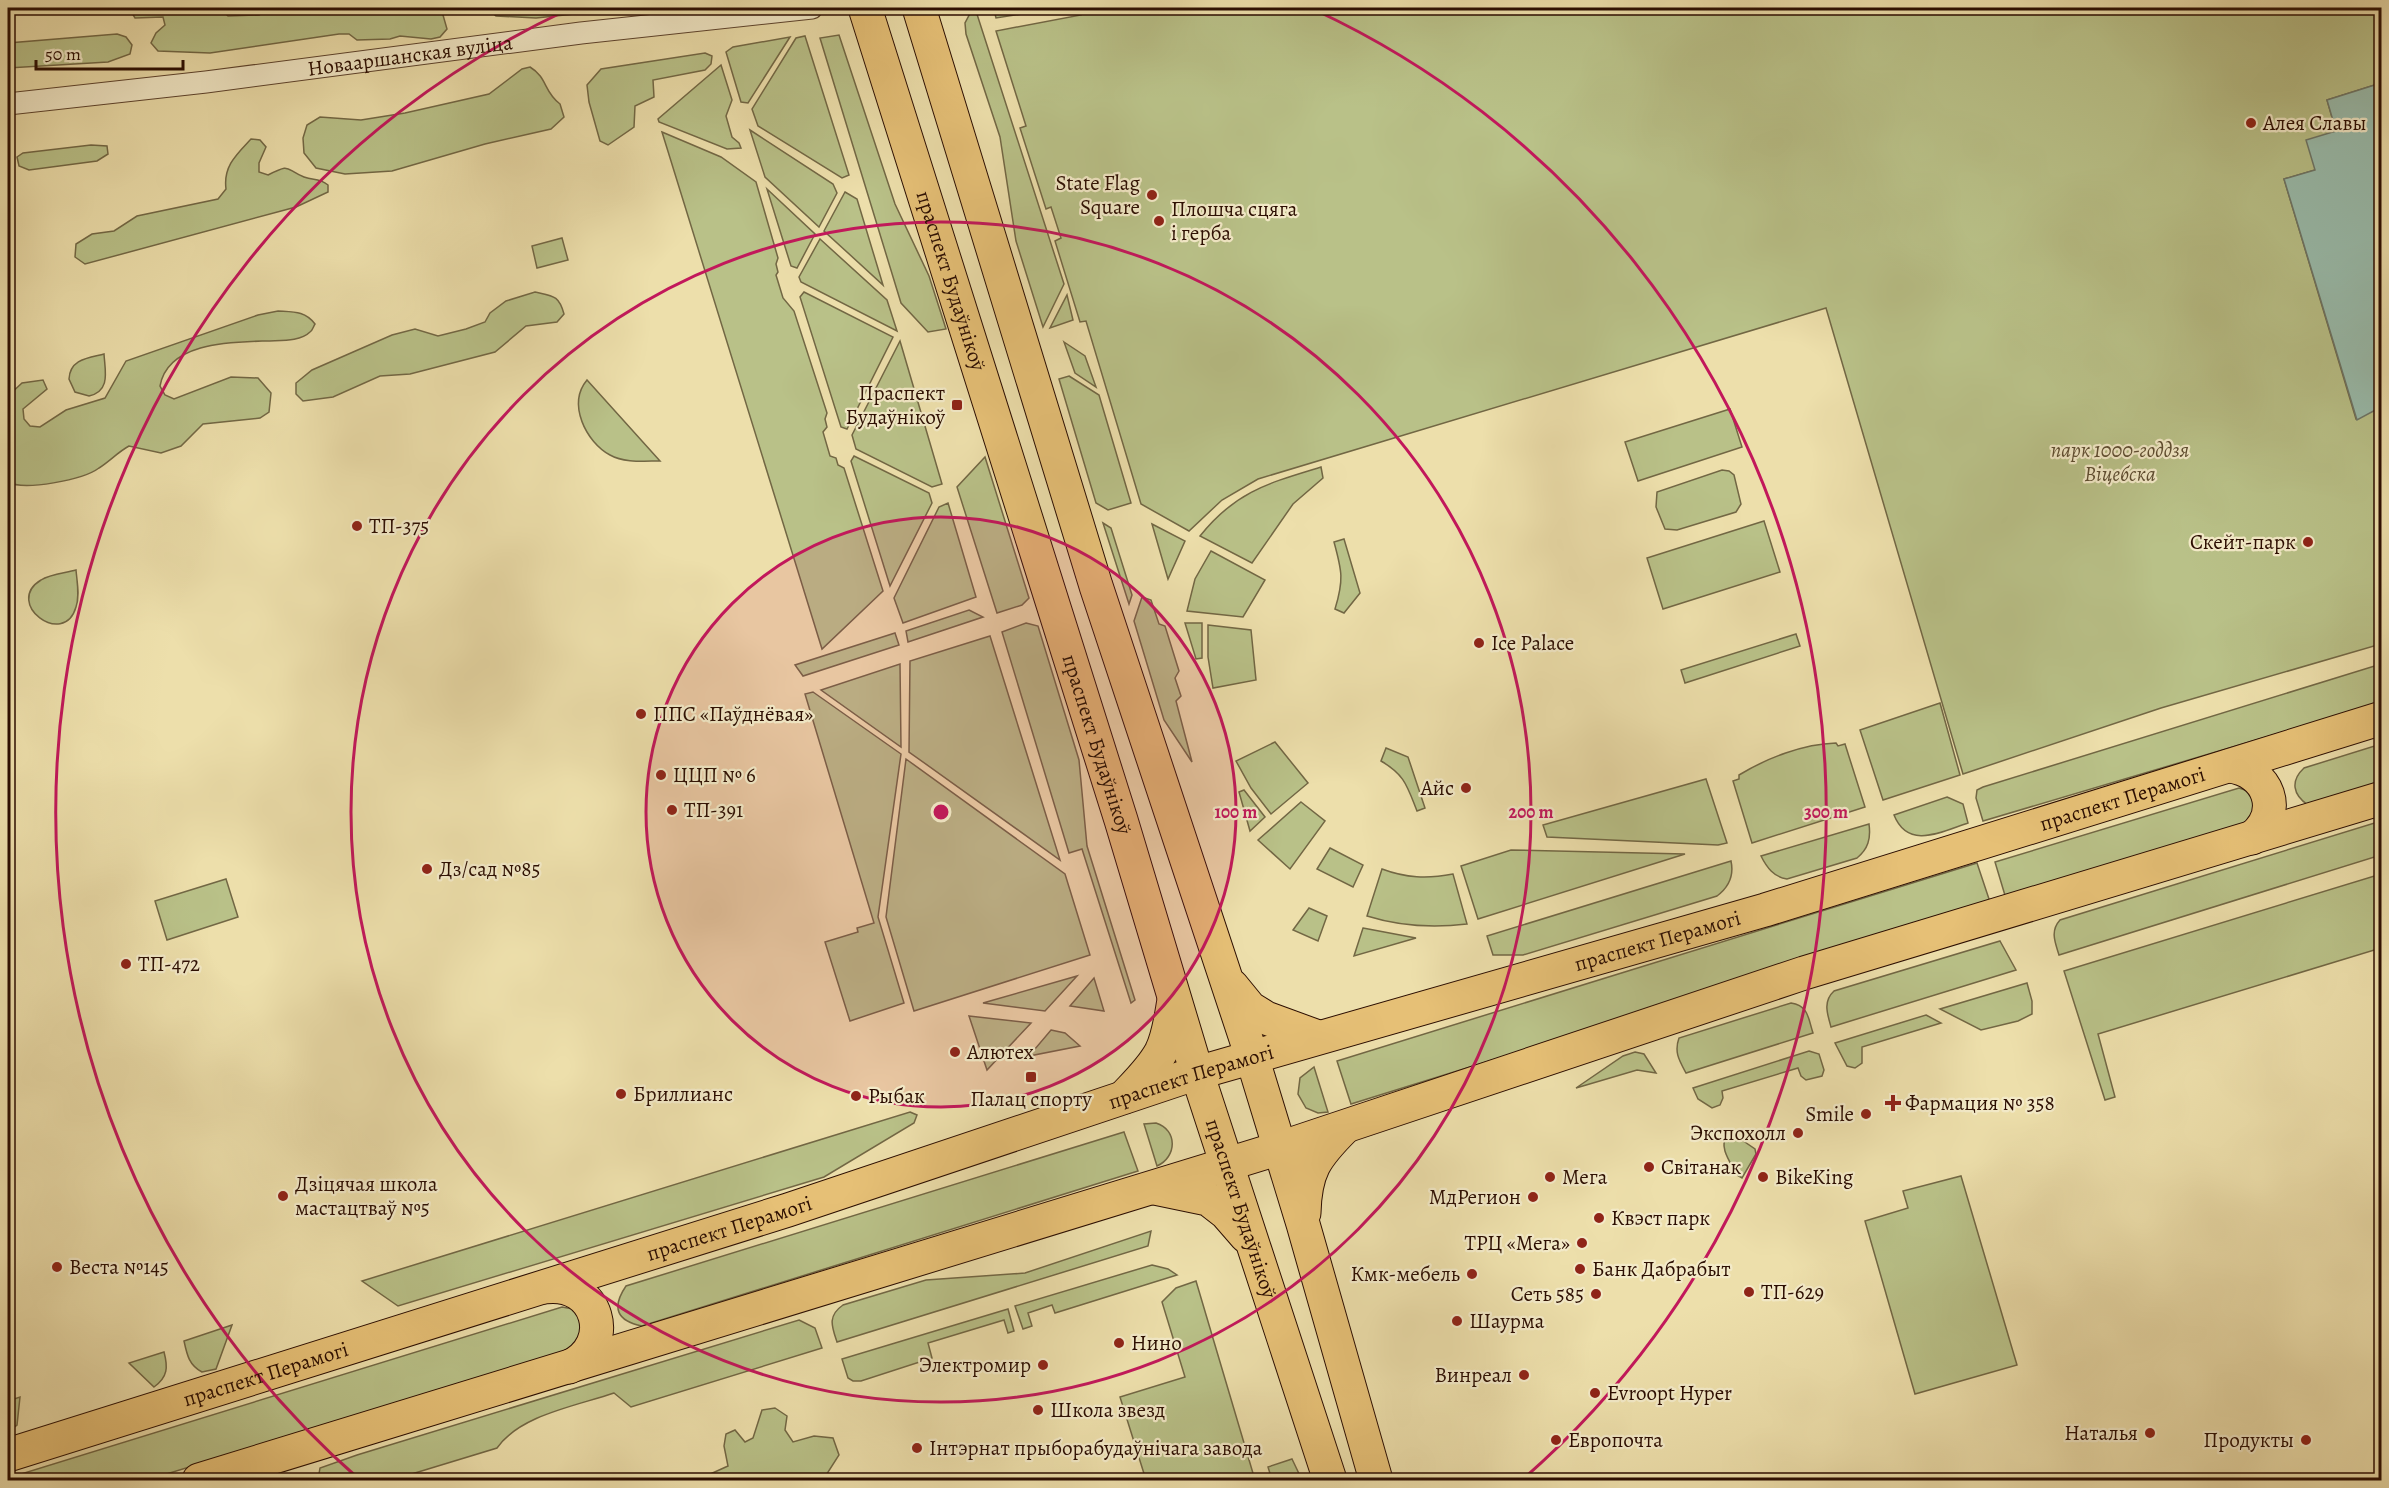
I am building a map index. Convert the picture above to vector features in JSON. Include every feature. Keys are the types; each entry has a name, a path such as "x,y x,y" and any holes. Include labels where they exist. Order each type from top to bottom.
{"main road":[{"name":"праспект Будаўнікоў","path":"865,8 1090,721 1197,1073 1330,1480"},
{"path":"919,8 1096,586 1252,1057 1303,1224 1376,1480"},
{"name":"праспект Перамогі","path":"8,1455 811,1202 1197,1073 1765,910 2382,718"},
{"path":"2297,745 2290,752 2282,771 2285,791 2289,800 2302,812 2320,817"},
{"path":"2229,766 2251,772 2266,788 2270,808 2264,825 2252,838"},
{"path":"199,1480 1280,1148 1803,973 2382,798"},
{"path":"1225,977 1250,1008 1274,1022 1318,1037"},
{"path":"1124,1097 1148,1071 1161,1052 1174,995"},
{"path":"1303,1224 1305,1189 1313,1165 1325,1147 1346,1127"},
{"path":"1153,1187 1208,1199 1226,1213 1251,1241"},
{"path":"629,1260 620,1266 608,1283 604,1304 611,1323 625,1336 634,1340 652,1341"},
{"path":"545,1287 564,1287 581,1294 593,1309 596,1318 597,1328 592,1348 586,1356 569,1367"}],"street":[{"name":"Новааршанская вуліца","path":"8,104 206,82 581,33 812,8"}],"green space":[{"path":"129,8 220,8 228,16 259,15 271,8 373,8 376,12 386,12 395,8 441,8 447,29 440,37 431,39 400,36 390,39 357,40 349,34 339,34 210,53 158,51 151,43 156,33 165,25 163,17 135,18"},
{"path":"487,8 632,8 536,18 496,16"},
{"path":"975,8 1064,284 1043,327 1016,241 1000,137 966,34 965,23"},
{"path":"1061,8 996,18 994,10"},
{"name":"парк 1000-годдзя Віцебска","path":"1080,8 1113,8 1114,10 1129,8 2381,8 2381,83 2327,100 2336,131 2315,170 2284,179 2356,419 2381,407 2381,644 2161,708 1963,774 1826,308 1258,479 1222,500 1189,531 1141,504 1086,321 1080,322 1055,241 1061,238 1051,207 1046,209 1020,128 1026,126 996,31 1081,15"},
{"path":"117,34 126,37 132,45 130,54 108,62 8,68 8,43"},
{"path":"839,35 895,204 929,276 946,329 928,332 901,303 820,38"},
{"path":"805,36 849,175 842,178 758,126 752,109 796,38"},
{"path":"790,37 748,103 741,102 726,52 733,47"},
{"path":"705,53 712,56 711,64 705,70 653,80 654,97 635,106 634,127 608,145 600,141 589,102 587,85 601,69"},
{"path":"721,65 732,100 726,116 732,137 741,148 727,149 659,122 658,119"},
{"path":"530,67 536,71 560,104 564,117 551,129 485,144 392,171 345,174 316,168 304,153 303,138 307,125 320,117 361,120 405,113 489,94 522,69"},
{"path":"750,130 833,184 837,193 819,227 765,177"},
{"path":"662,132 721,157 756,182 778,258 776,275 783,298 794,311 827,413 825,419 827,427 823,432 830,456 836,458 838,465 844,468 883,591 822,649"},
{"path":"251,139 260,140 266,147 259,163 259,172 268,175 288,168 304,177 325,183 328,185 328,192 296,207 85,264 75,257 76,244 92,234 114,231 137,216 218,199 226,189 227,174 232,161"},
{"path":"91,145 107,146 108,154 97,161 29,170 19,166 17,157 23,153"},
{"path":"767,189 815,234 797,268 791,266"},
{"path":"845,192 857,199 883,285 824,231"},
{"path":"562,238 568,260 537,268 532,246"},
{"path":"820,239 887,300 897,331 801,282 799,277"},
{"path":"535,292 554,297 560,303 564,314 557,322 526,326 495,352 410,374 380,376 333,397 303,401 296,394 296,383 312,370 392,335 415,329 438,336 466,329 485,322 490,313 506,301"},
{"path":"804,292 893,337 847,429 841,427 800,297"},
{"path":"1067,295 1073,320 1050,328"},
{"path":"278,311 303,314 315,324 306,335 295,339 219,344 188,353 165,371 160,386 165,395 174,399 231,377 258,378 271,393 269,412 260,418 203,424 181,446 161,453 129,446 103,465 80,477 40,485 8,482 8,396 22,383 43,380 47,389 23,409 24,419 30,426 40,427 66,410 105,398 126,361 258,315"},
{"path":"900,341 942,484 932,487 856,449 852,435"},
{"path":"1064,342 1085,356 1096,387 1075,373"},
{"path":"104,354 105,380 101,390 89,396 75,392 69,379 70,372 76,363"},
{"path":"1069,376 1099,395 1131,503 1108,510 1096,503 1059,379"},
{"path":"587,380 660,461 616,458 593,441 582,422 579,411 581,390"},
{"path":"1730,409 1742,447 1638,481 1625,442"},
{"path":"854,456 929,493 932,503 890,586 851,461"},
{"path":"985,457 1029,598 1022,605 997,613 957,487"},
{"path":"1321,467 1323,478 1293,504 1252,563 1200,536 1227,508 1254,491"},
{"path":"1722,470 1734,475 1741,504 1736,512 1677,530 1665,529 1656,507 1657,492"},
{"path":"948,503 976,597 903,623 894,598 939,507"},
{"path":"1764,521 1780,572 1663,609 1647,558"},
{"path":"1103,523 1111,528 1132,595 1129,604"},
{"path":"1152,524 1185,541 1168,579"},
{"path":"1344,539 1360,593 1344,613 1335,609 1341,576 1334,542"},
{"path":"1211,551 1265,580 1243,617 1187,611 1195,579"},
{"path":"76,570 78,598 69,619 60,624 50,623 40,618 32,610 29,600 31,589 45,578"},
{"path":"1142,597 1151,600 1159,624 1165,626 1179,671 1175,678 1181,696 1176,701 1192,762 1164,720 1134,621"},
{"path":"969,610 983,617 908,642 906,631"},
{"path":"1026,623 1038,626 1079,760 1087,846 1135,1000 1131,1003 1082,849 1069,853 1002,632"},
{"path":"1185,623 1202,623 1202,658 1196,659"},
{"path":"1208,625 1251,630 1256,680 1213,688 1208,657"},
{"path":"895,633 899,645 803,676 795,665"},
{"path":"1796,634 1800,646 1685,683 1681,670"},
{"path":"990,636 1060,860 909,752 910,661"},
{"path":"900,664 901,747 821,690"},
{"path":"2381,664 2379,702 1983,821 1976,798 1977,790 1983,787"},
{"path":"813,692 901,754 878,917 904,1003 850,1021 825,942 858,932 857,928 874,923 805,694"},
{"path":"1940,703 1960,775 1883,800 1860,730"},
{"path":"1275,742 1308,783 1271,814 1251,788 1236,761"},
{"path":"1836,743 1838,746 1845,744 1865,807 1752,843 1733,781 1739,779 1739,775 1750,769 1786,753 1811,746"},
{"path":"2381,744 2381,785 2308,805 2299,797 2295,783 2304,768"},
{"path":"1386,748 1408,757 1425,808 1417,811 1408,788 1400,776 1381,761"},
{"path":"906,759 1065,874 1090,955 914,1011 886,917"},
{"path":"1706,779 1727,843 1718,845 1547,837 1543,825"},
{"path":"2239,788 2251,792 2257,823 2007,902 1995,862"},
{"path":"1244,790 1265,817 1250,831 1239,792"},
{"path":"1947,797 1963,804 1968,823 1936,834 1916,835 1900,826 1894,815"},
{"path":"1301,802 1325,821 1290,869 1258,840"},
{"path":"2381,821 2381,855 2059,955 2054,932 2060,920"},
{"path":"1869,824 1868,843 1857,858 1787,879 1771,871 1761,856"},
{"path":"1330,848 1363,865 1353,887 1317,869"},
{"path":"1511,850 1685,854 1478,919 1461,866"},
{"path":"1731,861 1730,880 1717,896 1523,955 1493,955 1487,936"},
{"path":"1977,863 1991,905 1351,1104 1337,1061"},
{"path":"1382,869 1417,877 1453,874 1467,924 1417,925 1367,916"},
{"path":"2381,874 2381,948 2098,1034 2115,1097 2105,1100 2064,971"},
{"path":"226,879 238,917 167,940 155,901"},
{"path":"1309,908 1327,916 1318,941 1293,930"},
{"path":"1363,928 1416,938 1354,956"},
{"path":"2000,941 2016,970 1831,1027 1827,1003 1834,991"},
{"path":"1077,976 1045,1011 983,1003"},
{"path":"1094,978 1104,1011 1070,1006"},
{"path":"2027,983 2032,1001 2032,1014 2018,1021 1981,1030 1940,1009"},
{"path":"1791,1003 1805,1010 1813,1033 1686,1073 1677,1052 1679,1038"},
{"path":"1926,1015 1941,1023 1862,1047 1862,1063 1855,1068 1847,1066 1835,1043"},
{"path":"969,1016 1031,1023 987,1070"},
{"path":"1051,1030 1065,1033 1080,1046 1029,1056"},
{"path":"1809,1051 1819,1054 1824,1070 1822,1076 1806,1080 1801,1076 1798,1068 1722,1091 1723,1098 1720,1105 1712,1108 1698,1099 1693,1088"},
{"path":"1635,1052 1644,1054 1656,1073 1637,1070 1576,1088 1623,1056"},
{"path":"1314,1067 1328,1112 1318,1113 1306,1108 1298,1094 1300,1078"},
{"path":"910,1112 917,1115 914,1123 824,1177 398,1306 362,1281"},
{"path":"1156,1123 1168,1131 1172,1144 1164,1162 1157,1166 1144,1124"},
{"path":"1124,1132 1138,1171 642,1326 627,1321 619,1312 619,1301 626,1286"},
{"path":"1733,1134 1755,1149 1756,1154 1742,1178 1737,1175 1725,1150 1727,1135"},
{"path":"1961,1176 2017,1365 1915,1394 1865,1221 1908,1208 1903,1191"},
{"path":"1151,1231 1148,1246 837,1342 832,1327 835,1313 843,1305 926,1280 1025,1273"},
{"path":"1152,1265 1168,1269 1177,1275 1055,1313 1052,1305 1028,1313 1032,1326 1023,1329 1015,1306"},
{"path":"1196,1281 1255,1480 1146,1480 1120,1397 1185,1377 1162,1302 1176,1288"},
{"path":"562,1307 573,1309 579,1314 583,1340 567,1351 147,1480 8,1480 8,1478"},
{"path":"1008,1309 1014,1331 1008,1333 1004,1320 928,1343 932,1358 861,1381 848,1378 842,1359"},
{"path":"799,1320 815,1328 822,1348 631,1407 614,1393 566,1407 520,1427 497,1448 392,1480 318,1480 320,1468 357,1455"},
{"path":"232,1325 216,1369 202,1372 194,1366 189,1359 184,1341"},
{"path":"164,1352 166,1371 154,1387 129,1363"},
{"path":"20,1397 17,1425 8,1432 8,1401"},
{"path":"775,1408 787,1416 785,1430 793,1442 814,1436 833,1438 839,1455 823,1480 697,1480 728,1466 724,1446 726,1434 735,1430 745,1442 753,1438 762,1410"},
{"path":"1292,1459 1302,1480 1272,1480 1268,1467"}],"shaded area":[{"path":"2381,83 2381,407 2357,420 2284,179 2315,170 2306,140 2336,131 2327,100"}],"place":[{"name":"Алея Славы","path":"2251,123"},
{"name":"State Flag Square","path":"1152,195"},
{"name":"Плошча сцяга і герба","path":"1159,221"},
{"name":"Праспект Будаўнікоў","path":"957,405"},
{"name":"ТП-375","path":"357,526"},
{"name":"Скейт-парк","path":"2308,542"},
{"name":"Ice Palace","path":"1479,643"},
{"name":"ППС «Паўднёвая»","path":"641,714"},
{"name":"ЦЦП № 6","path":"661,775"},
{"name":"Айс","path":"1466,788"},
{"name":"ТП-391","path":"672,810"},
{"name":"Дз/сад №85","path":"427,869"},
{"name":"ТП-472","path":"126,964"},
{"name":"Алютех","path":"955,1052"},
{"name":"Палац спорту","path":"1031,1077"},
{"name":"Бриллианс","path":"621,1094"},
{"name":"Рыбак","path":"856,1096"},
{"name":"Фармация № 358","path":"1893,1103"},
{"name":"Smile","path":"1866,1114"},
{"name":"Экспохолл","path":"1798,1133"},
{"name":"Світанак","path":"1649,1167"},
{"name":"Мега","path":"1550,1177"},
{"name":"BikeKing","path":"1763,1177"},
{"name":"Дзіцячая школа мастацтваў №5","path":"283,1196"},
{"name":"МдРегион","path":"1533,1197"},
{"name":"Квэст парк","path":"1599,1218"},
{"name":"ТРЦ «Мега»","path":"1582,1243"},
{"name":"Веста №145","path":"57,1267"},
{"name":"Банк Дабрабыт","path":"1580,1269"},
{"name":"Кмк-мебель","path":"1472,1274"},
{"name":"ТП-629","path":"1749,1292"},
{"name":"Сеть 585","path":"1596,1294"},
{"name":"Шаурма","path":"1457,1321"},
{"name":"Нино","path":"1119,1343"},
{"name":"Электромир","path":"1043,1365"},
{"name":"Винреал","path":"1524,1375"},
{"name":"Evroopt Hyper","path":"1595,1393"},
{"name":"Школа звезд","path":"1038,1410"},
{"name":"Наталья","path":"2150,1433"},
{"name":"Европочта","path":"1556,1440"},
{"name":"Продукты","path":"2306,1440"},
{"name":"Інтэрнат прыборабудаўнічага завода","path":"917,1448"}]}
